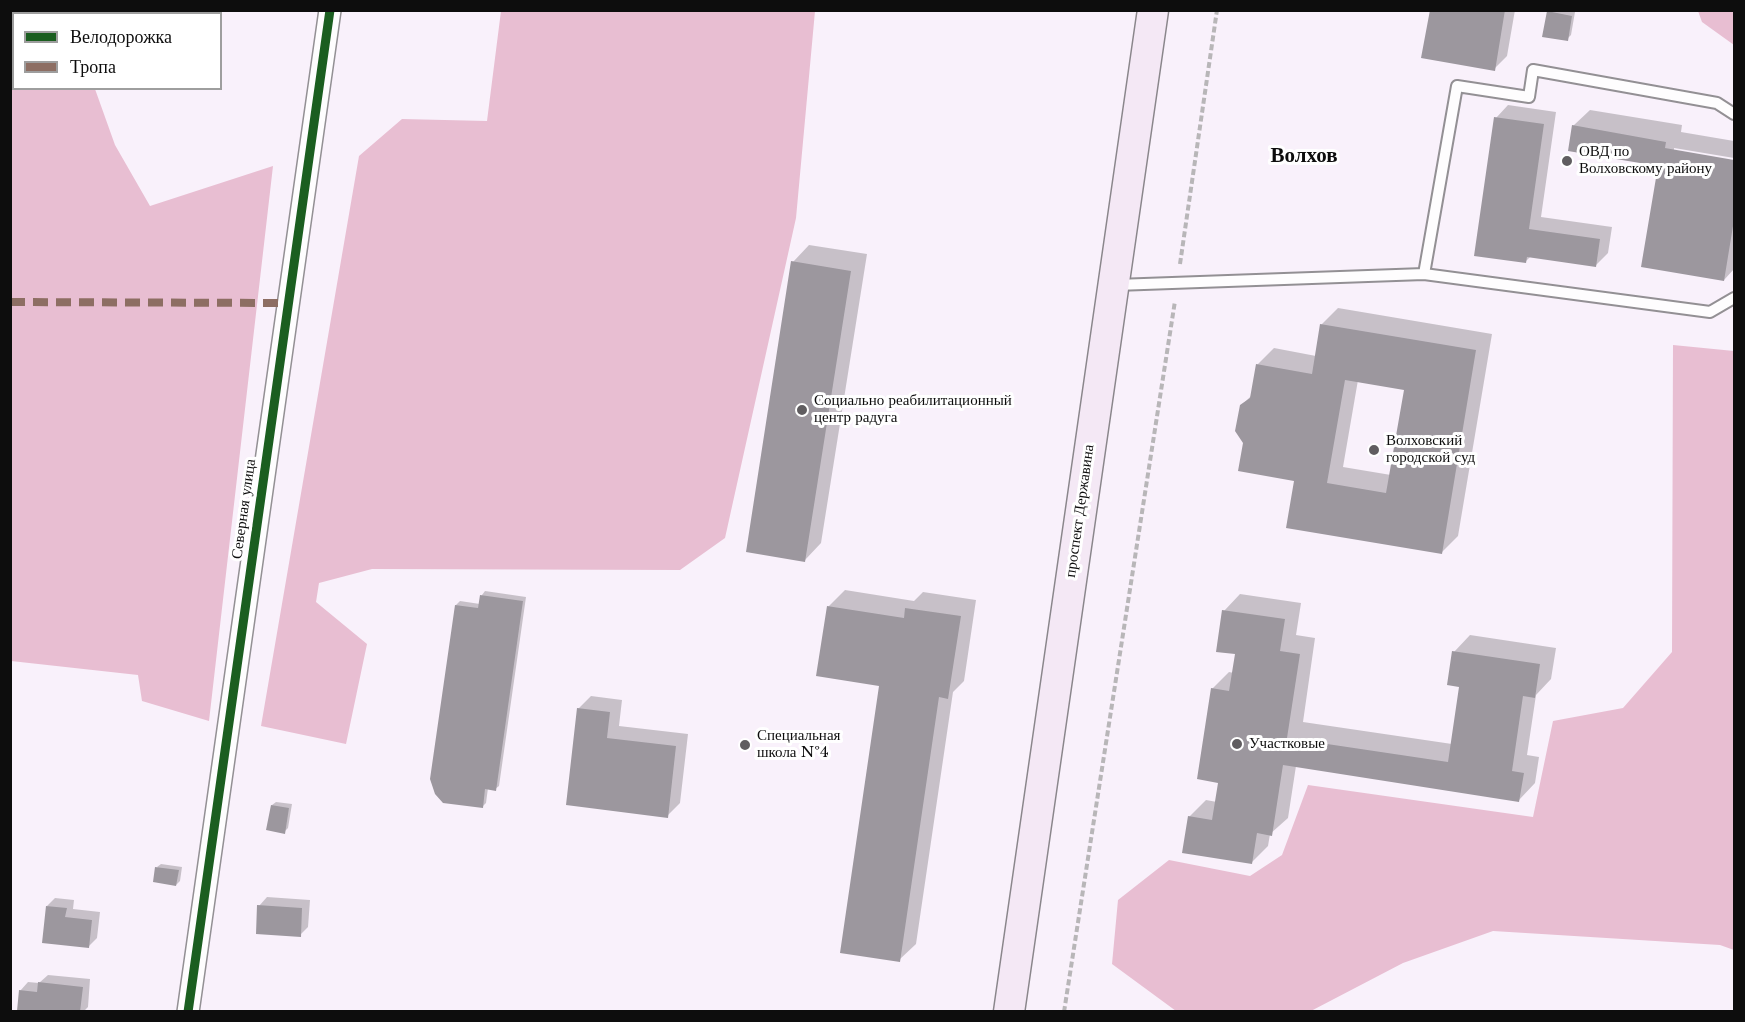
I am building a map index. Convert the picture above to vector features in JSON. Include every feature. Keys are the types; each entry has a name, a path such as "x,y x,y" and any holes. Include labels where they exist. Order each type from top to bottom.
{"main road":[{"name":"проспект Державина","path":"1009,1011 1153,10"}],"street":[{"name":"Северная улица","path":"188,1011 330,10"}],"lane":[{"path":"1424,274 1457,86 1529,97 1533,70 1717,103 1734,114"},
{"path":"1112,285 1424,274 1710,312 1734,298"}],"path":[{"path":"1064,1011 1178,283 1217,10"}],"shaded area":[{"path":"11,10 68,11 12,12 12,90 95,90 115,145 150,206 273,166 209,721 142,701 138,675 11,661"},
{"path":"501,11 815,11 796,218 725,538 680,570 372,569 319,583 316,602 367,644 346,744 261,726 359,156 402,119 487,121"},
{"path":"1698,11 1734,11 1734,45 1702,22"},
{"path":"1673,345 1734,351 1734,950 1720,945 1493,931 1403,963 1309,1012 1176,1011 1112,964 1118,900 1169,860 1250,876 1282,855 1308,785 1533,817 1553,721 1623,708 1672,652"}],"building":[{"path":"1430,10 1505,10 1495,71 1421,58"},
{"path":"1547,11 1572,16 1568,41 1542,37"},
{"path":"1494,117 1544,124 1529,229 1600,239 1596,267 1527,257 1526,263 1474,256"},
{"path":"1572,125 1666,142 1665,148 1734,160 1734,220 1724,281 1641,267 1658,166 1568,151"},
{"path":"791,261 851,271 805,562 746,552"},
{"path":"1320,324 1476,350 1442,554 1286,528 1294,481 1238,471 1243,443 1235,431 1240,405 1250,398 1256,364 1312,374","holes":["1345,380 1404,390 1386,493 1327,483"]},
{"path":"480,595 523,601 496,791 485,789 483,808 443,803 435,794 430,779 455,605 478,608"},
{"path":"827,606 904,618 905,608 961,616 948,699 939,697 900,962 840,953 879,686 816,676"},
{"path":"1222,610 1285,619 1280,651 1300,654 1287,738 1448,762 1459,687 1447,685 1452,651 1540,664 1535,698 1523,696 1512,771 1524,773 1519,802 1283,765 1272,836 1257,833 1252,864 1182,853 1188,816 1212,820 1218,783 1197,779 1211,688 1229,691 1235,654 1216,652"},
{"path":"577,708 610,712 607,738 676,746 668,818 566,805"},
{"path":"271,805 289,808 285,834 266,830"},
{"path":"155,867 179,870 176,886 153,882"},
{"path":"257,905 302,908 301,937 256,934"},
{"path":"46,906 67,908 65,917 92,920 89,948 42,943"},
{"path":"38,982 83,987 80,1012 17,1011 19,990 37,992"}],"marked path":[{"path":"10,302 289,303"}],"cycle path":[{"path":"188,1012 330,10"}],"place":[{"name":"ОВД по Волховскому району","path":"1567,161"},
{"name":"Социально реабилитационный центр радуга","path":"802,410"},
{"name":"Волховский городской суд","path":"1374,450"},
{"name":"Участковые","path":"1237,744"},
{"name":"Специальная школа №4","path":"745,745"}],"district":[{"name":"Волхов","path":"1304,156"}]}
